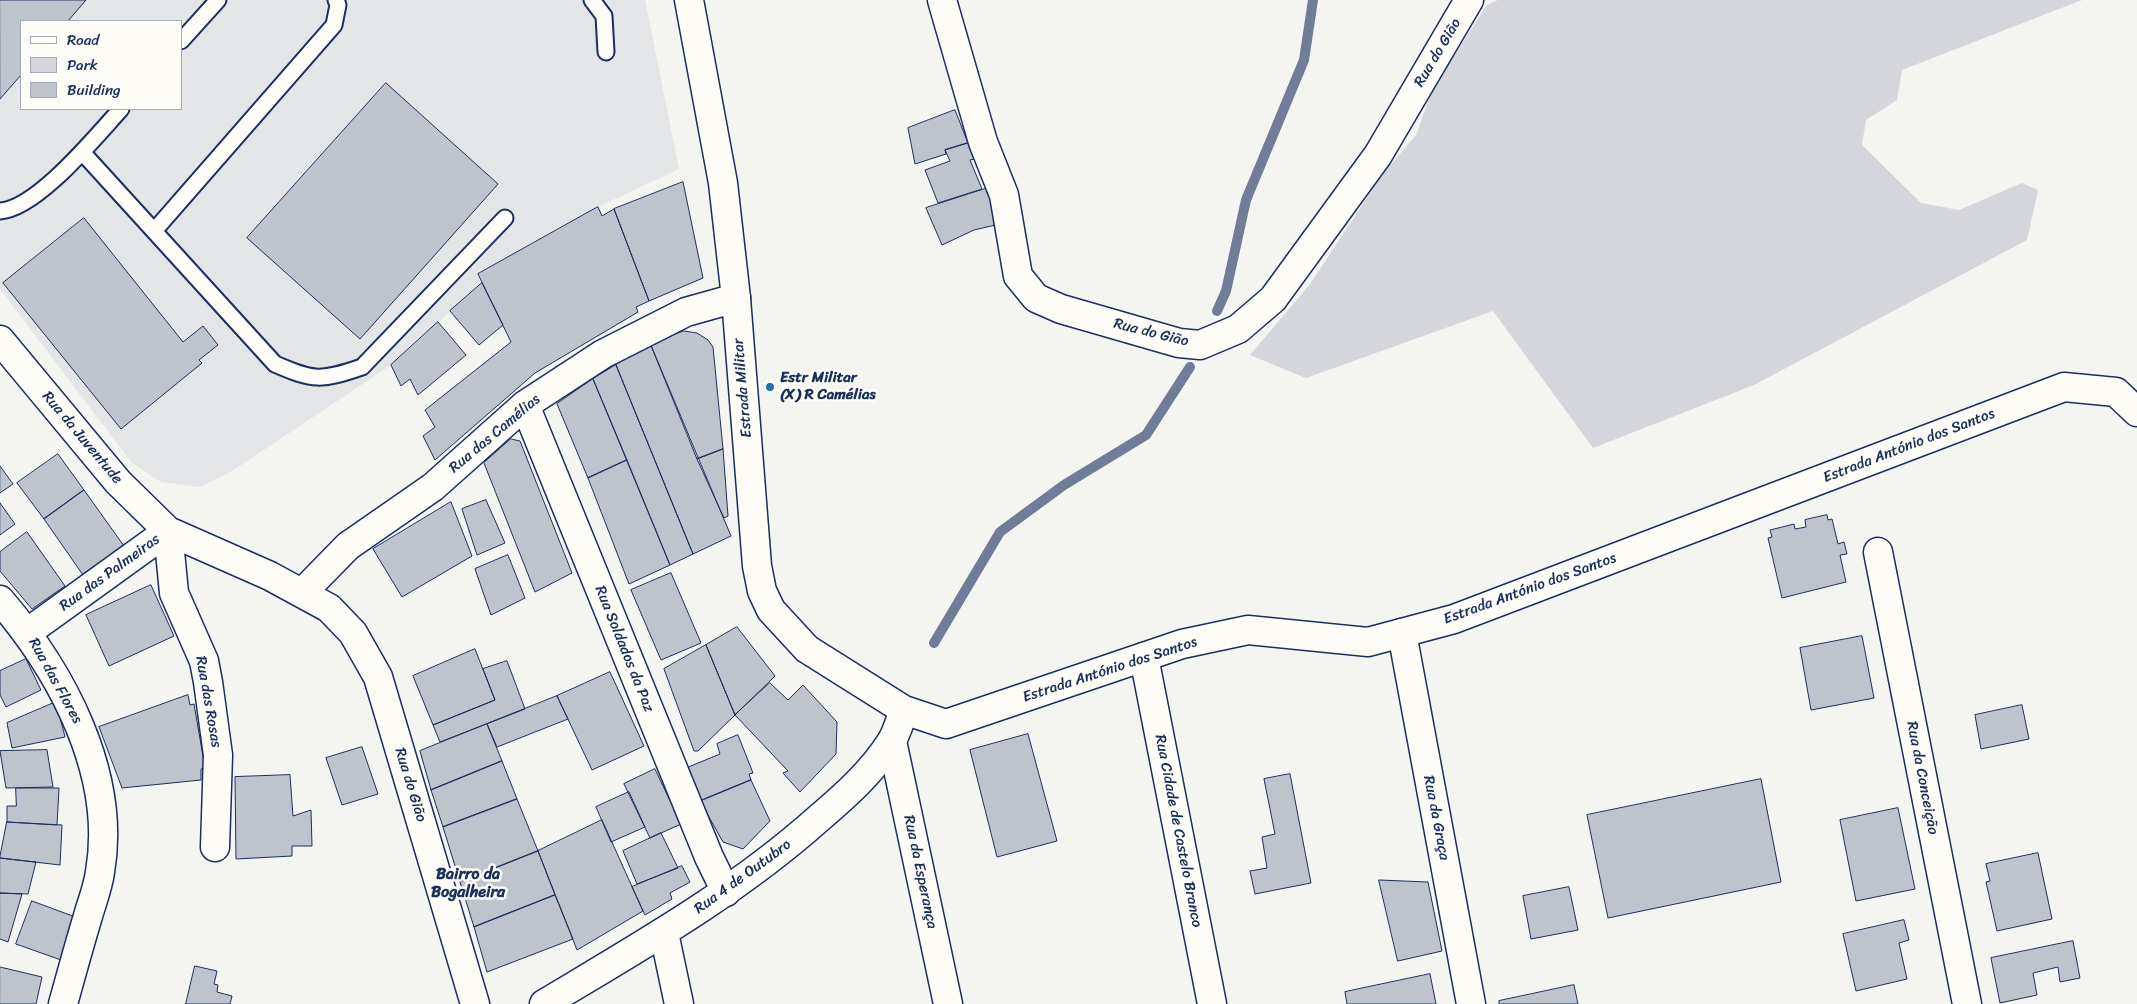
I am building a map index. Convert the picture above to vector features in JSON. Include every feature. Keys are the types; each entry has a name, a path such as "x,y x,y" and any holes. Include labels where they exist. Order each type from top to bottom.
{"street":[{"name":"Estrada Militar","path":"689,0 722,183 736,298 757,566 762,591 771,610 807,649 904,710"},
{"name":"Rua do Gião","path":"942,0 983,142 1004,195 1018,276 1036,298 1061,310 1180,344 1200,345 1238,329 1273,299 1378,155 1469,0"},
{"name":"Rua das Camélias","path":"303,592 348,546 433,487 525,405 603,354 686,312 736,298"},
{"name":"Rua da Juventude","path":"0,340 118,482 168,531"},
{"name":"Estrada António dos Santos","path":"904,710 946,724 1182,644 1248,630 1368,642 1454,619 2064,387 2116,392 2137,412"},
{"name":"Rua Soldados da Paz","path":"525,405 709,857 726,892"},
{"name":"Rua das Palmeiras","path":"28,632 168,531 303,592"},
{"name":"Rua das Rosas","path":"168,531 174,593 204,661 208,682 218,755 215,848"},
{"name":"Rua da Conceição","path":"1878,552 1967,1004"},
{"name":"Rua do Gião","path":"303,592 329,608 354,633 378,677 475,1004"},
{"name":"Rua das Flores","path":"0,600 28,632 78,718 100,792 104,830 100,873 63,1004"},
{"name":"Rua da Graça","path":"1402,633 1470,1004"},
{"name":"Rua Cidade de Castelo Branco","path":"1144,657 1212,1004"},
{"name":"Rua 4 de Outubro","path":"544,1004 664,933 726,892 792,842 855,786 892,741 904,710"},
{"name":"Rua da Esperança","path":"892,741 948,1004"},
{"path":"664,933 679,1004"}],"lane":[{"path":"182,40 218,0"},
{"path":"154,231 334,25 338,5 336,0"},
{"path":"592,0 604,16 606,52"},
{"path":"0,211 29,201 82,152 120,110"},
{"path":"82,152 275,364 306,377 334,377 362,366 505,218"}],"shaded area":[{"path":"0,0 645,0 679,169 598,207 479,274 482,283 391,365 229,473 199,487 161,482 132,463 0,289"}],"green space":[{"path":"1498,0 2082,0 1902,70 1897,100 1866,120 1862,145 1921,203 1959,210 2022,183 2038,190 2027,240 1754,385 1593,448 1493,311 1306,378 1250,355 1310,284 1382,175 1416,135 1433,88 1487,5"}],"building":[{"path":"0,0 86,0 69,20 20,20 20,76 0,99"},
{"path":"386,83 498,184 360,339 247,238"},
{"path":"955,110 968,143 945,150 946,154 915,164 908,128"},
{"path":"968,143 974,159 970,160 982,189 938,203 925,170 950,161 945,150"},
{"path":"683,182 703,278 649,301 614,209"},
{"path":"988,188 1000,224 974,230 942,245 926,208"},
{"path":"598,207 602,216 614,209 649,301 636,307 638,312 535,373 435,460 423,436 435,427 425,410 511,342 478,274"},
{"path":"84,218 183,342 203,326 218,345 199,360 202,363 121,429 3,283"},
{"path":"482,283 503,325 479,345 450,311"},
{"path":"438,322 466,355 418,395 410,379 401,386 391,365"},
{"path":"684,331 697,333 708,340 713,347 723,449 697,459 650,343"},
{"path":"650,343 731,536 693,554 616,365"},
{"path":"616,365 693,554 670,565 593,379"},
{"path":"593,379 627,460 588,478 557,404"},
{"path":"511,439 520,441 572,573 535,592 484,463"},
{"path":"723,449 728,516 724,518 697,459"},
{"path":"58,454 84,490 44,519 17,483"},
{"path":"627,460 670,565 629,584 588,478"},
{"path":"0,466 13,484 0,493"},
{"path":"84,490 124,546 83,575 44,519"},
{"path":"486,500 505,543 477,555 462,509"},
{"path":"451,502 472,556 402,597 373,549"},
{"path":"0,503 15,524 0,535"},
{"path":"1827,515 1828,520 1832,519 1838,544 1844,542 1847,554 1840,555 1846,582 1782,598 1768,538 1772,537 1770,530 1794,524 1795,529 1806,527 1805,520"},
{"path":"27,532 65,586 32,609 0,571 0,552"},
{"path":"508,555 525,598 491,615 475,569"},
{"path":"671,573 701,643 661,660 631,590"},
{"path":"151,585 174,636 109,666 86,615"},
{"path":"737,627 775,676 735,715 706,645"},
{"path":"1862,636 1874,698 1811,710 1800,648"},
{"path":"706,645 735,715 698,751 694,751 664,669"},
{"path":"475,649 495,700 433,725 413,676"},
{"path":"26,659 41,690 6,707 0,695 0,671"},
{"path":"507,661 525,709 440,742 433,725 495,700 483,669"},
{"path":"610,672 644,746 592,770 557,696"},
{"path":"770,683 788,700 803,685 837,722 836,754 800,792 783,773 788,771 735,715"},
{"path":"188,695 190,705 194,704 205,768 201,769 201,780 122,788 99,727"},
{"path":"557,696 568,719 497,747 487,724"},
{"path":"56,702 65,737 12,748 7,723"},
{"path":"2022,705 2029,739 1981,749 1975,715"},
{"path":"487,724 502,761 431,790 420,751"},
{"path":"1028,734 1057,841 997,857 970,750"},
{"path":"738,735 753,773 749,774 751,780 700,801 686,768 720,754 717,744"},
{"path":"362,747 378,794 342,805 326,758"},
{"path":"47,750 53,787 6,788 0,751"},
{"path":"502,761 517,799 443,827 431,790"},
{"path":"655,769 681,824 650,838 624,784"},
{"path":"1290,774 1311,883 1255,894 1250,871 1267,868 1262,837 1275,834 1264,779"},
{"path":"290,775 293,816 311,810 312,846 292,846 292,856 236,859 235,777"},
{"path":"1761,779 1781,882 1608,918 1587,815"},
{"path":"751,780 770,821 743,849 723,842 700,801"},
{"path":"16,788 59,788 57,825 7,822 7,806 16,806"},
{"path":"629,792 645,827 611,842 596,807"},
{"path":"517,799 538,851 460,882 443,827"},
{"path":"1898,808 1915,889 1856,901 1840,820"},
{"path":"602,820 643,911 577,950 538,851"},
{"path":"7,822 62,825 60,865 0,858"},
{"path":"661,833 678,868 637,884 623,851"},
{"path":"538,851 555,895 474,927 460,882"},
{"path":"2038,853 2052,919 1997,931 1986,882 1990,881 1986,864"},
{"path":"0,858 36,862 28,894 0,893"},
{"path":"682,866 690,882 670,893 672,899 645,915 632,887"},
{"path":"1379,880 1428,882 1442,951 1398,961"},
{"path":"1569,887 1578,930 1531,939 1523,896"},
{"path":"0,893 22,894 8,942 0,939"},
{"path":"555,895 573,939 487,972 474,927"},
{"path":"32,901 78,918 61,960 16,944"},
{"path":"1904,920 1909,940 1899,943 1907,979 1856,991 1843,934"},
{"path":"2073,941 2080,978 2060,982 2058,967 2033,973 2037,995 2000,1003 1991,958"},
{"path":"195,966 217,971 214,984 218,985 217,992 232,996 230,1004 186,1004"},
{"path":"0,967 42,977 36,1004 0,1004"},
{"path":"1430,974 1436,1004 1347,1004 1345,992"},
{"path":"1574,985 1578,1004 1499,1004 1499,1001"}],"waterway":[{"path":"1217,311 1226,291 1246,200 1304,60 1313,0"},
{"path":"934,643 1000,532 1064,485 1146,435 1190,367"}],"place":[{"name":"Estr Militar (X) R Camélias","path":"770,387"}],"district":[{"name":"Bairro da Bogalheira","path":"468,884"}]}
